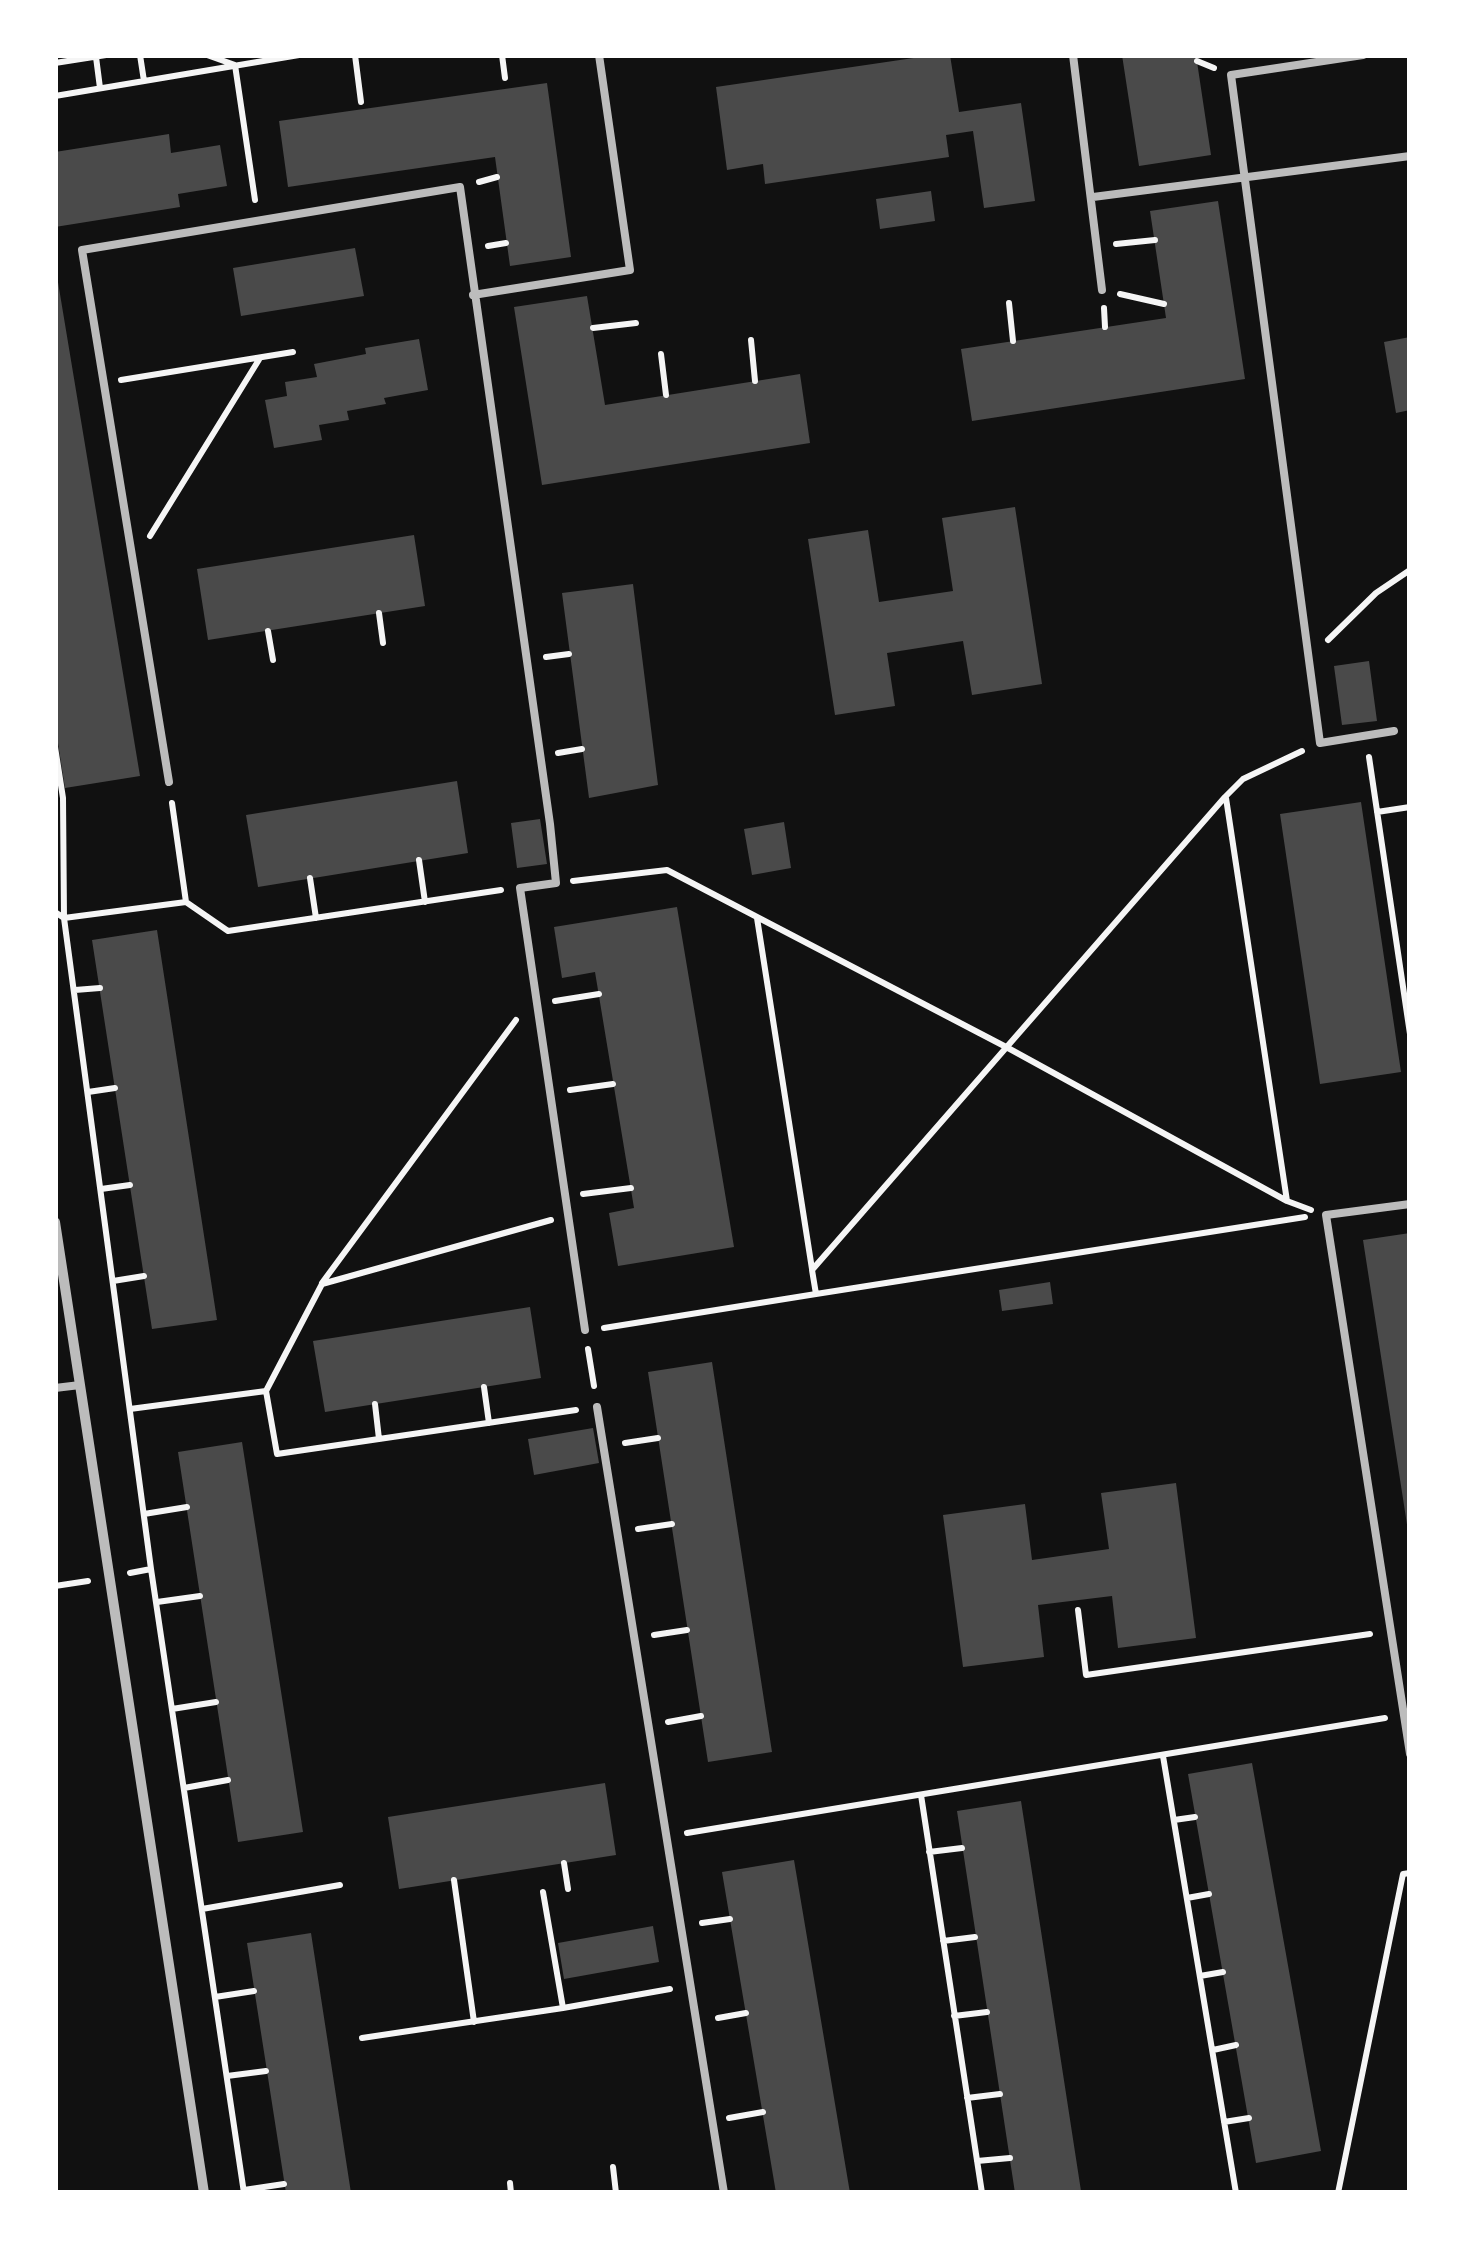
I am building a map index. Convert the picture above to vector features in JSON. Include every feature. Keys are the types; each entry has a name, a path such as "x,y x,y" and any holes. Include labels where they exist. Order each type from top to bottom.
{"street":[{"path":"55,1222 204,2193"}],"lane":[{"path":"473,295 630,270 599,55"},
{"path":"1073,55 1102,290"},
{"path":"1363,55 1231,75 1320,743 1394,730"},
{"path":"1093,198 1410,156"},
{"path":"168,782 82,250 460,187 524,620 556,884 520,888 585,1330"},
{"path":"1410,1204 1326,1215 1410,1754"},
{"path":"55,1388 80,1385"},
{"path":"597,1407 724,2193"}],"path":[{"path":"55,63 106,55"},
{"path":"140,55 144,81"},
{"path":"207,55 235,66"},
{"path":"55,96 299,55"},
{"path":"354,55 360,102"},
{"path":"502,55 505,78"},
{"path":"715,55 728,55"},
{"path":"96,57 100,88"},
{"path":"235,66 258,221"},
{"path":"1097,246 1155,240"},
{"path":"1102,290 1164,304"},
{"path":"1009,303 1013,341"},
{"path":"593,328 636,323"},
{"path":"751,340 755,381"},
{"path":"103,382 293,352"},
{"path":"661,354 666,395"},
{"path":"133,564 260,358"},
{"path":"1309,658 1376,593 1410,570"},
{"path":"379,613 383,643"},
{"path":"268,631 273,660"},
{"path":"1366,736 1410,1034"},
{"path":"812,1270 1242,779 1320,743"},
{"path":"55,747 63,798 64,918 156,1602 244,2191 284,2184"},
{"path":"168,782 186,902"},
{"path":"1226,797 1287,1201"},
{"path":"1377,812 1410,807"},
{"path":"419,860 424,902"},
{"path":"556,884 667,870 1008,1048 1287,1201 1326,1215"},
{"path":"310,878 316,918"},
{"path":"55,912 64,918 186,902 228,931 520,888"},
{"path":"757,918 816,1294"},
{"path":"75,990 100,988"},
{"path":"599,994 536,998 322,1284 266,1391 277,1454 597,1407 585,1330 1326,1215"},
{"path":"550,1093 613,1084"},
{"path":"88,1092 115,1088"},
{"path":"101,1189 130,1185"},
{"path":"566,1196 631,1188"},
{"path":"322,1284 568,1216"},
{"path":"113,1281 144,1276"},
{"path":"484,1388 489,1423"},
{"path":"130,1409 266,1391"},
{"path":"375,1404 379,1439"},
{"path":"603,1446 658,1438"},
{"path":"144,1514 186,1507"},
{"path":"617,1532 672,1524"},
{"path":"55,1586 152,1568"},
{"path":"156,1602 200,1596"},
{"path":"1078,1610 1086,1675 1391,1631"},
{"path":"634,1638 688,1630"},
{"path":"172,1709 216,1702"},
{"path":"666,1836 1404,1715"},
{"path":"648,1725 701,1716"},
{"path":"1163,1756 1236,2193"},
{"path":"184,1788 228,1780"},
{"path":"920,1795 982,2193"},
{"path":"1174,1820 1195,1817"},
{"path":"929,1852 962,1848"},
{"path":"564,1863 568,1888"},
{"path":"1338,2193 1403,1874 1410,1873"},
{"path":"454,1880 474,2022"},
{"path":"202,1909 340,1885"},
{"path":"543,1892 563,2008"},
{"path":"1187,1898 1209,1894"},
{"path":"943,1940 976,1936"},
{"path":"1200,1976 1223,1972"},
{"path":"362,2038 690,1986"},
{"path":"215,1997 254,1992"},
{"path":"954,2016 988,2012"},
{"path":"1212,2050 1236,2046"},
{"path":"227,2076 266,2071"},
{"path":"967,2098 1000,2094"},
{"path":"1224,2122 1249,2118"},
{"path":"977,2161 1010,2158"},
{"path":"613,2166 616,2193"},
{"path":"510,2182 511,2193"}],"building":[{"path":"950,55 959,112 1021,103 1035,201 984,208 973,131 946,135 949,157 765,184 763,164 727,170 716,87"},
{"path":"1122,55 1196,55 1211,155 1139,166"},
{"path":"547,83 571,257 510,266 495,157 288,187 279,121"},
{"path":"169,134 171,153 220,145 227,186 178,194 180,207 55,227 55,152"},
{"path":"931,191 935,221 880,229 876,199"},
{"path":"1218,201 1245,379 972,421 961,349 1166,318 1150,211"},
{"path":"355,248 364,296 241,316 233,268"},
{"path":"55,264 140,776 65,788 55,724"},
{"path":"587,296 605,405 800,374 810,443 542,485 514,307"},
{"path":"1410,337 1410,410 1396,413 1384,342"},
{"path":"419,339 428,390 384,398 386,404 347,411 349,420 319,425 322,440 274,448 265,400 287,396 285,382 317,377 314,364 366,354 365,348"},
{"path":"1015,507 1042,684 972,695 963,641 887,653 895,706 835,715 808,539 868,530 879,602 953,591 942,518"},
{"path":"414,535 425,606 208,640 197,569"},
{"path":"633,584 658,785 589,798 562,593"},
{"path":"1369,661 1377,721 1342,725 1334,666"},
{"path":"457,781 468,853 258,887 246,815"},
{"path":"1361,802 1401,1072 1320,1084 1280,814"},
{"path":"540,819 547,864 517,868 511,823"},
{"path":"784,822 791,868 752,875 744,829"},
{"path":"677,907 734,1247 618,1266 609,1213 634,1208 595,972 562,978 554,927"},
{"path":"157,930 217,1320 152,1329 92,940"},
{"path":"1410,1233 1410,1531 1408,1531 1363,1240"},
{"path":"1050,1282 1053,1304 1002,1311 999,1290"},
{"path":"530,1307 541,1378 325,1412 313,1341"},
{"path":"712,1362 772,1752 708,1762 648,1372"},
{"path":"593,1428 599,1463 534,1475 528,1439"},
{"path":"242,1442 303,1832 238,1842 178,1452"},
{"path":"1176,1483 1196,1638 1118,1648 1112,1596 1038,1605 1044,1657 963,1667 943,1515 1025,1504 1032,1560 1109,1549 1101,1493"},
{"path":"1252,1763 1321,2151 1256,2163 1188,1774"},
{"path":"605,1783 616,1855 399,1889 388,1817"},
{"path":"1021,1801 1081,2191 1069,2193 1015,2193 957,1811"},
{"path":"794,1860 850,2193 776,2193 722,1872"},
{"path":"653,1926 659,1962 564,1979 558,1943"},
{"path":"311,1933 351,2193 286,2193 247,1943"}]}
